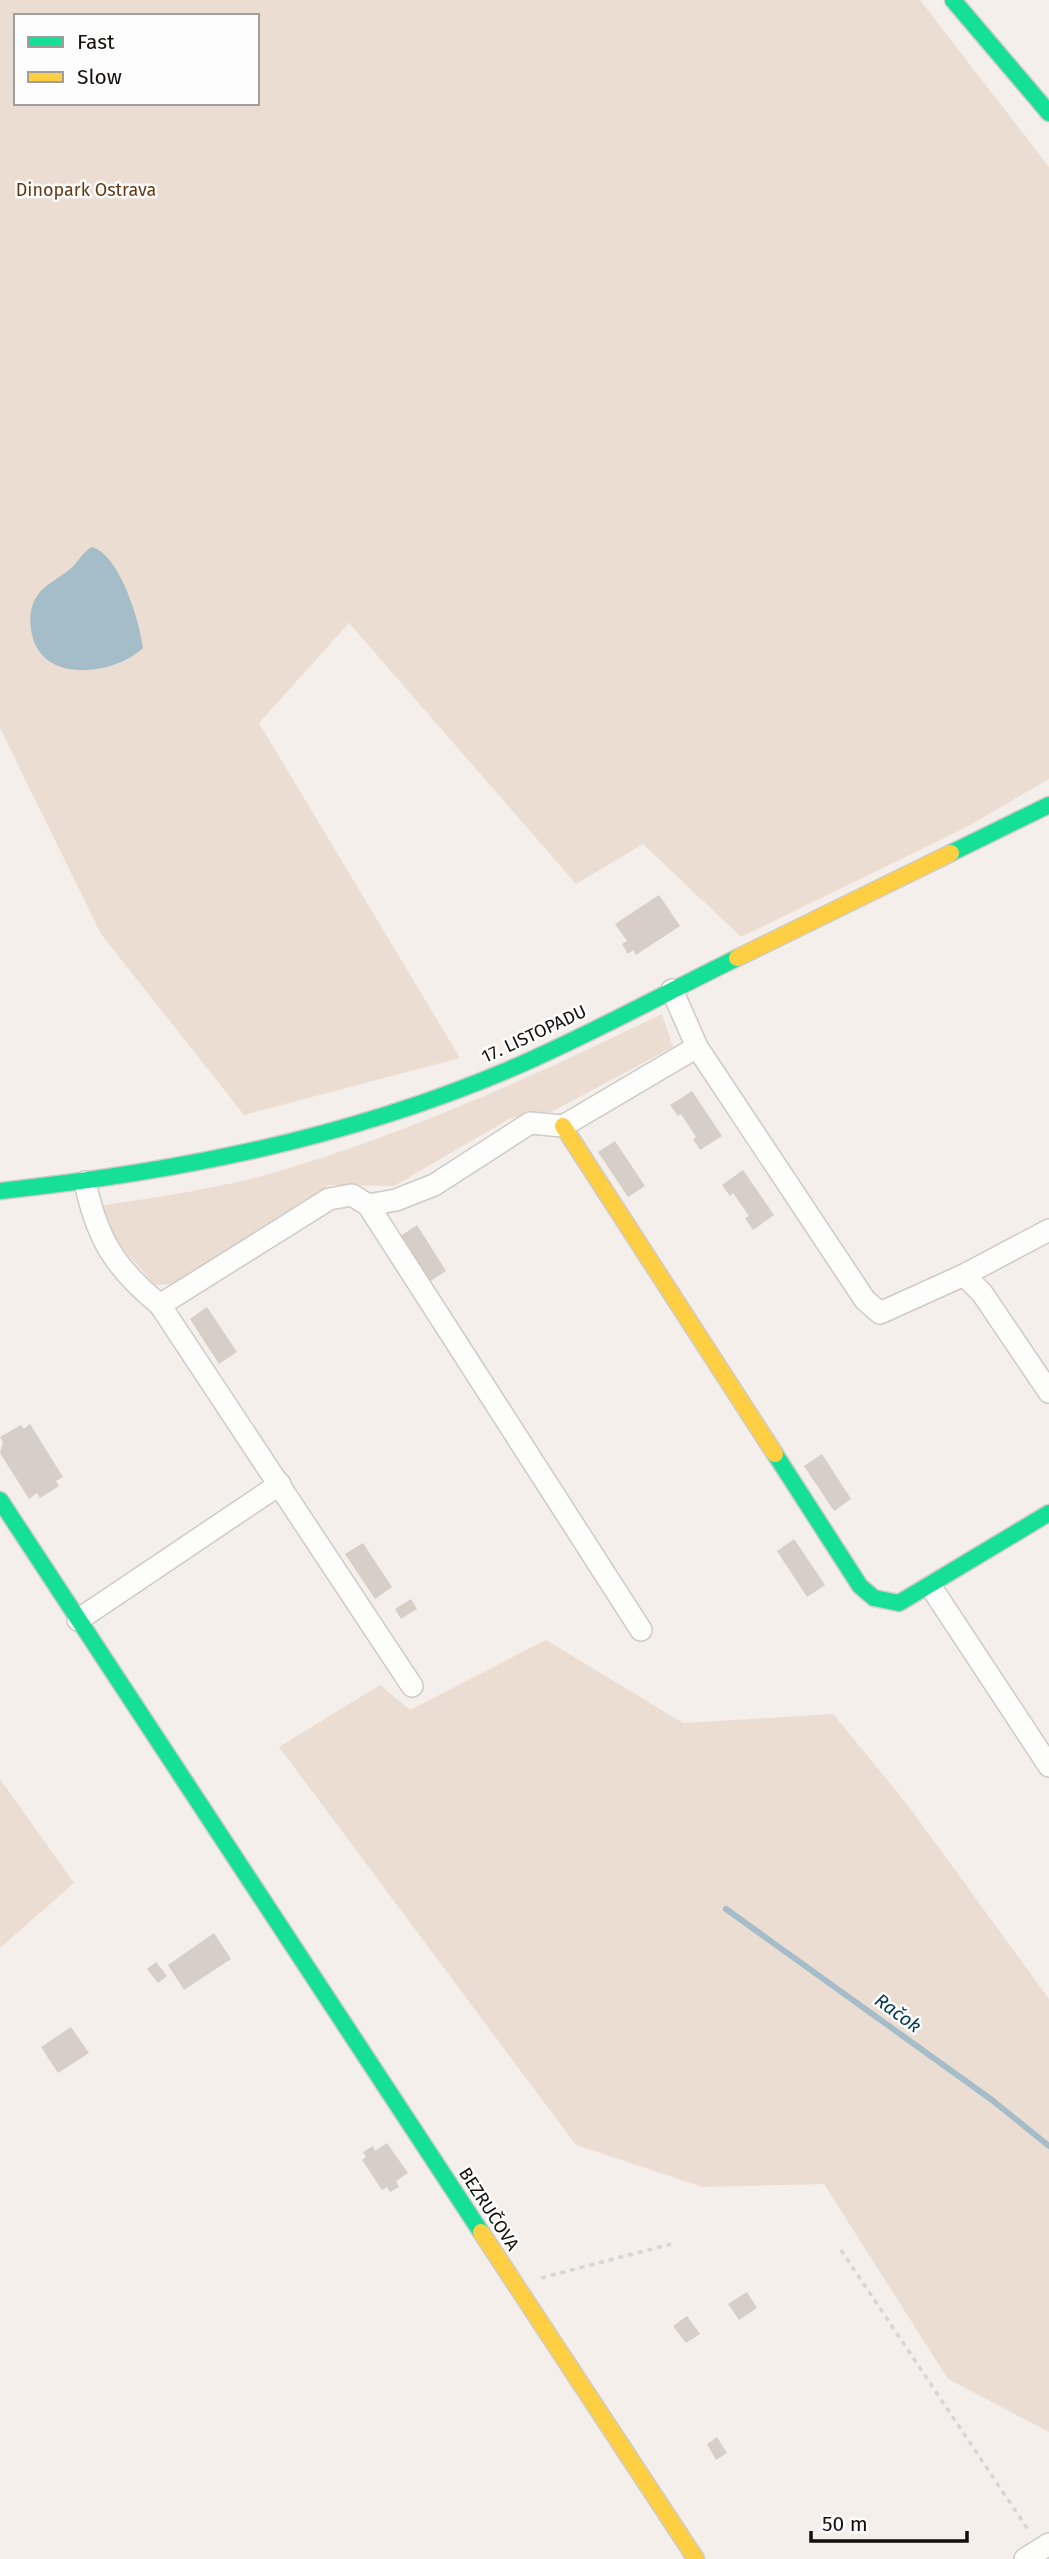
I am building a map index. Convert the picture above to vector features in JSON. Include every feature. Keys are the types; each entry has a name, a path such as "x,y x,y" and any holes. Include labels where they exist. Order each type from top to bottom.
{"street":[{"path":"953,0 1049,113"},
{"name":"17. LISTOPADU","path":"0,1191 85,1182 235,1156 364,1122 510,1069 1049,805"},
{"path":"672,990 697,1047 865,1300 880,1313 964,1275 1049,1230"},
{"path":"368,1205 396,1200 435,1185 530,1123 563,1126 697,1047"},
{"path":"563,1126 860,1586 874,1598 899,1603 931,1587 1049,1513"},
{"path":"85,1182 93,1223 107,1246 132,1282 160,1305 412,1686"},
{"path":"160,1305 329,1199 352,1195 368,1205 641,1630"},
{"path":"964,1275 982,1293 1049,1392"},
{"path":"78,1620 280,1484"},
{"name":"BEZRUČOVA","path":"0,1500 696,2559"},
{"path":"931,1587 1049,1766"}],"path":[{"path":"514,2283 580,2270 671,2244"},
{"path":"841,2250 1038,2551"}],"green space":[{"name":"Dinopark Ostrava","path":"0,0 920,0 1049,167 1049,779 963,829 741,937 643,844 576,884 349,623 259,723 460,1058 244,1115 101,934 0,728"},
{"path":"662,1014 673,1047 553,1111 511,1118 394,1186 329,1185 172,1284 155,1285 104,1227 99,1206 245,1180 340,1152 480,1098"},
{"path":"546,1640 683,1723 833,1714 907,1804 1049,1999 1049,2432 948,2379 824,2184 702,2187 576,2145 279,1747 380,1685 410,1710"},
{"path":"0,1779 74,1883 0,1948"}],"water":[{"path":"92,547 111,562 120,576 138,622 143,648 130,658 96,669 61,667 47,659 36,647 31,629 34,601 39,593 69,570"}],"building":[{"path":"659,895 680,926 636,955 633,950 628,954 622,944 627,941 615,924"},
{"path":"692,1091 722,1136 700,1150 693,1139 696,1137 681,1114 678,1116 670,1105"},
{"path":"615,1141 645,1186 628,1197 598,1152"},
{"path":"743,1170 774,1215 753,1230 745,1218 749,1216 733,1193 730,1196 722,1185"},
{"path":"417,1225 446,1271 429,1282 399,1237"},
{"path":"207,1307 237,1352 219,1364 190,1319"},
{"path":"30,1424 63,1477 56,1481 59,1486 40,1498 37,1493 29,1499 0,1453 3,1442 0,1437 21,1425 24,1429"},
{"path":"822,1454 851,1499 834,1511 804,1466"},
{"path":"794,1539 825,1585 807,1597 777,1551"},
{"path":"363,1543 392,1587 375,1599 345,1554"},
{"path":"411,1599 417,1609 401,1619 395,1609"},
{"path":"214,1933 231,1959 184,1990 168,1965"},
{"path":"156,1962 167,1976 158,1983 147,1969"},
{"path":"71,2027 89,2053 58,2073 41,2047"},
{"path":"387,2143 408,2173 396,2181 399,2187 390,2192 387,2187 382,2190 362,2160 366,2157 363,2152 373,2146 375,2151"},
{"path":"747,2292 757,2308 739,2320 728,2304"},
{"path":"687,2316 700,2334 686,2343 673,2326"},
{"path":"717,2437 727,2453 716,2460 707,2444"}],"waterway":[{"name":"Račok","path":"726,1909 992,2100 1049,2146"}],"traffic: fast":[{"path":"953,0 1049,113"},
{"path":"951,853 1049,805"},
{"path":"0,1191 195,1163 322,1134 384,1115 508,1070 595,1030 737,958"},
{"path":"775,1454 860,1586 874,1598 899,1603 1049,1513"},
{"path":"0,1500 481,2232"}],"traffic: slow":[{"path":"737,958 951,853"},
{"path":"563,1126 775,1454"},
{"path":"481,2232 696,2559"}]}
